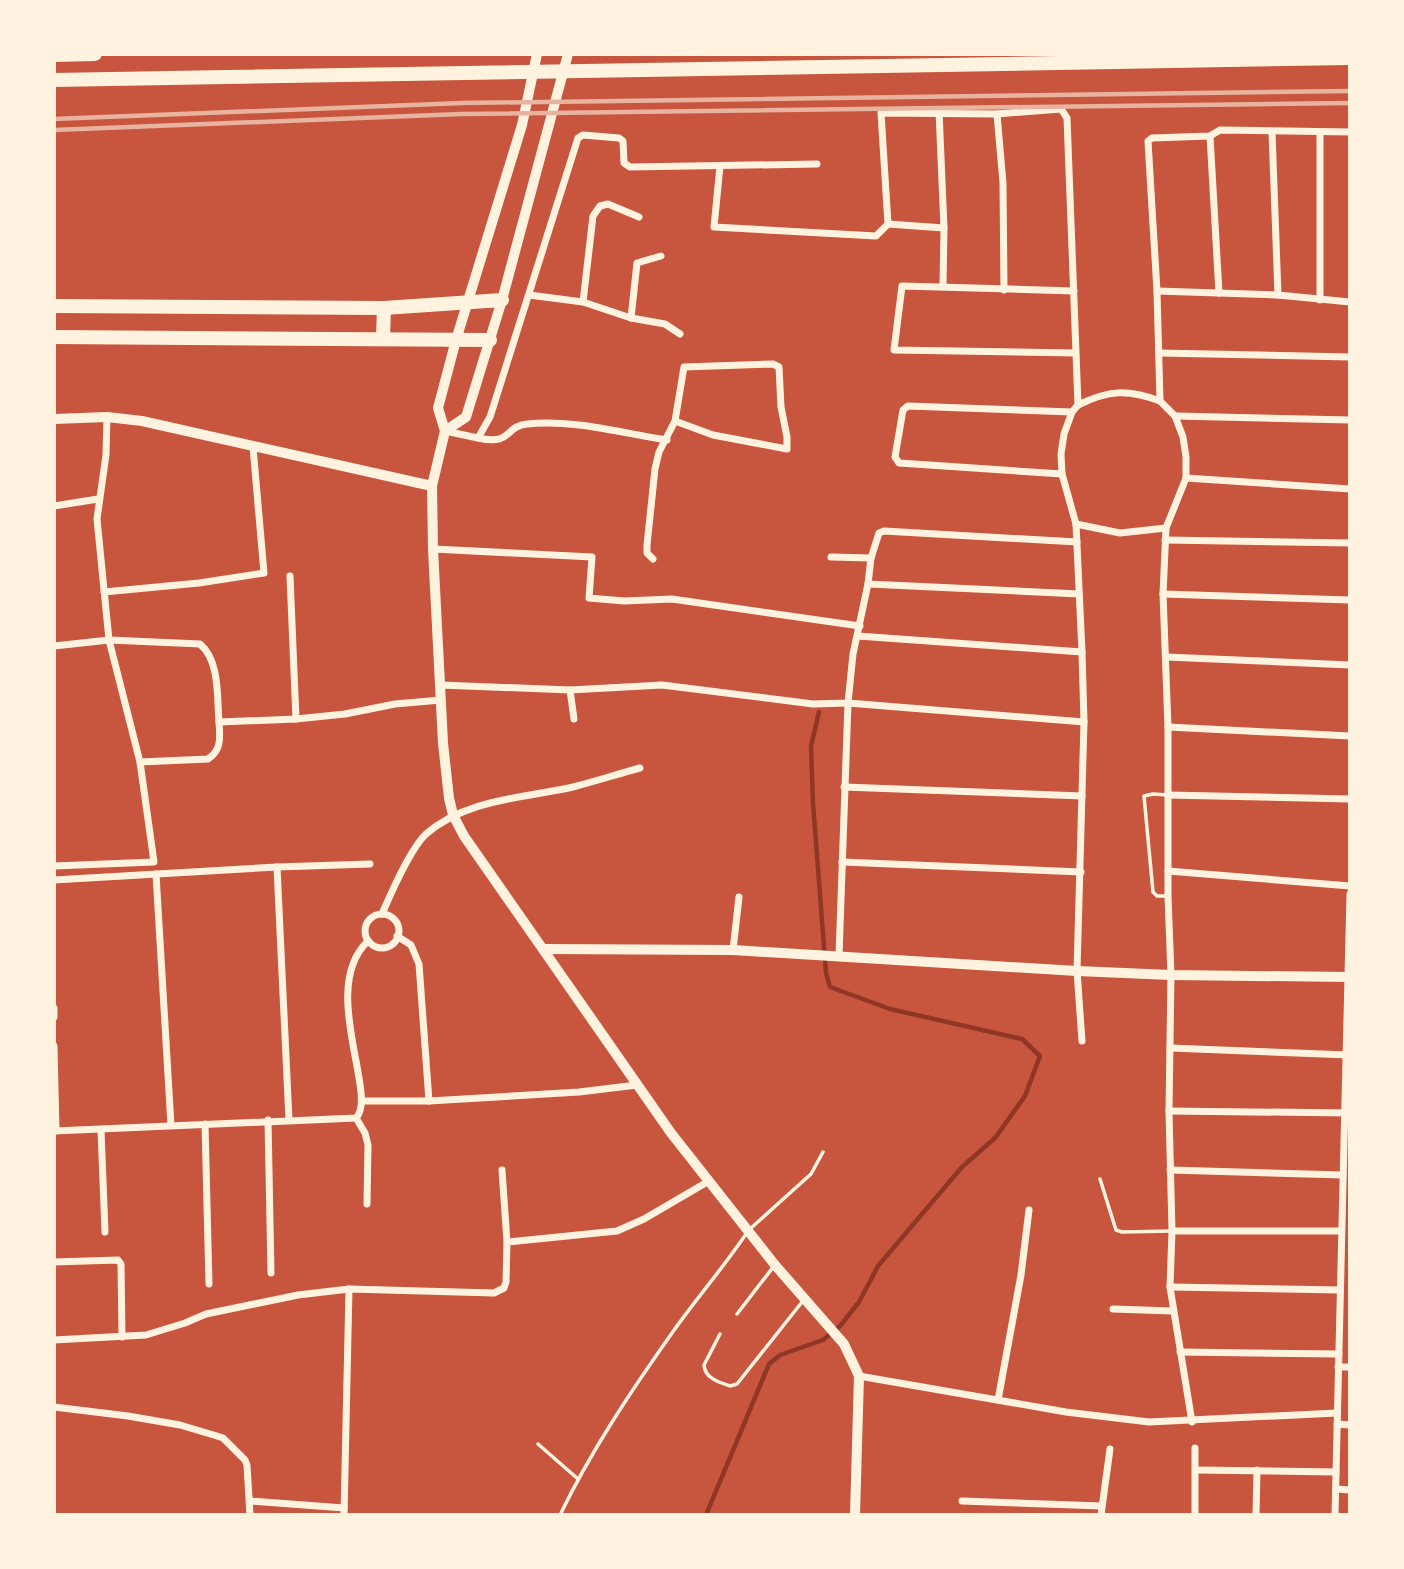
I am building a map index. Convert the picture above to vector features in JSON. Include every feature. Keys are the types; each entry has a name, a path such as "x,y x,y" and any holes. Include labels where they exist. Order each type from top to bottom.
{"highway":[{"path":"54,55 95,54"},
{"path":"54,80 1350,58"},
{"path":"54,306 384,307 502,300"},
{"path":"383,338 384,307"},
{"path":"54,337 184,340 490,340"}],"main road":[{"path":"537,54 522,125 438,408 445,430 432,486 433,550 447,784 453,815 464,836 637,1085 775,1265 844,1344 859,1376 855,1515"},
{"path":"445,430 466,417 502,300 568,54"},
{"path":"544,949 733,950 1077,971 1348,977"}],"street":[{"path":"720,166 714,227 870,237 876,236 888,224 881,113 939,111 997,114 1057,108 1063,110 1067,118 1077,405"},
{"path":"939,111 944,228 943,286"},
{"path":"997,114 1003,183 1004,289"},
{"path":"1160,401 1148,141 1152,138 1210,136 1220,130 1350,132"},
{"path":"1272,132 1278,295"},
{"path":"1320,133 1320,300"},
{"path":"478,438 490,417 578,138 583,135 620,138 623,141 624,163 630,167 817,164"},
{"path":"1210,136 1219,293"},
{"path":"583,302 593,216 596,210 608,204 639,217"},
{"path":"888,224 944,228"},
{"path":"631,318 636,262 660,256"},
{"path":"1074,291 902,286 894,350 1075,353"},
{"path":"1157,292 1278,295 1350,302"},
{"path":"528,295 583,302 631,318 665,324 680,334"},
{"path":"1159,353 1350,357"},
{"path":"653,559 648,553 647,545 655,468 659,452 675,421 684,367 774,364 779,367 787,449 713,435 675,421"},
{"path":"1082,1041 1077,971 1084,722 1082,652 1076,524 1062,474 1061,454 1064,434 1077,405 1097,395 1118,391 1140,394 1160,401 1175,416 1183,437 1186,478 1166,528 1163,594 1168,727 1171,975 1170,1287 1191,1421"},
{"path":"1062,474 899,463 895,457 903,410 908,406 1072,412"},
{"path":"1175,416 1350,420"},
{"path":"54,866 154,862 140,762 109,640 97,519 106,454 107,417"},
{"path":"54,418 107,417 142,421 432,486"},
{"path":"445,430 490,441 503,439 523,424 550,423 667,440"},
{"path":"104,592 199,583 264,573 253,447"},
{"path":"1186,478 1350,489"},
{"path":"54,506 98,499"},
{"path":"1076,524 1098,531 1120,533 1166,528"},
{"path":"836,956 848,703 853,654 869,584 871,558 879,533 884,531 1077,542"},
{"path":"1165,540 1350,543"},
{"path":"433,550 592,558 589,598 624,601 672,599 860,626"},
{"path":"831,557 871,558"},
{"path":"290,576 296,719"},
{"path":"869,584 1079,594"},
{"path":"1163,594 1350,600"},
{"path":"858,636 1082,652"},
{"path":"54,646 109,640 200,644 208,651 213,661 219,722 220,744 216,754 208,759 140,762"},
{"path":"1166,657 1350,665"},
{"path":"440,685 570,690 662,685 813,704 848,703 1084,722"},
{"path":"570,690 574,719"},
{"path":"219,722 296,719 441,700"},
{"path":"1168,727 1350,736"},
{"path":"382,914 395,883 424,836 453,815 492,803 573,787 640,768"},
{"path":"844,787 1082,796"},
{"path":"1168,795 1350,799"},
{"path":"842,862 1081,872"},
{"path":"54,880 370,864"},
{"path":"277,867 289,1120"},
{"path":"1168,871 1350,886"},
{"path":"156,874 172,1125"},
{"path":"1335,1515 1340,1290 1346,1242 1341,1231 1346,1192 1343,1175 1347,1113 1350,894"},
{"path":"733,950 739,897"},
{"path":"382,914 397,924 394,942 381,947 368,941 365,929 370,918 382,914"},
{"path":"397,936 411,945 419,964 429,1101"},
{"path":"54,1046 55,1131 356,1118 360,1115 363,1101 350,1032 349,976 353,960 368,941"},
{"path":"54,1008 54,1017"},
{"path":"1170,1048 1348,1055"},
{"path":"363,1101 429,1101 637,1085"},
{"path":"1169,1111 1347,1113"},
{"path":"356,1118 365,1133 368,1145 367,1204"},
{"path":"268,1120 271,1273"},
{"path":"205,1124 209,1284"},
{"path":"101,1130 105,1232"},
{"path":"54,1340 146,1335 206,1314 298,1294 349,1289 494,1293 504,1288 506,1282 508,1242 502,1170"},
{"path":"1170,1170 1343,1175"},
{"path":"508,1242 617,1231 644,1219 709,1181"},
{"path":"998,1400 1021,1275 1029,1210"},
{"path":"1172,1231 1341,1231"},
{"path":"54,1262 118,1260 121,1264 122,1338"},
{"path":"1170,1287 1340,1290"},
{"path":"250,1501 344,1511 349,1289"},
{"path":"1340,1307 1350,1307"},
{"path":"1113,1309 1172,1311"},
{"path":"1180,1352 1339,1354"},
{"path":"1338,1367 1350,1367"},
{"path":"859,1376 1066,1412 1149,1422 1337,1413"},
{"path":"54,1407 180,1425 223,1438 245,1460 250,1515"},
{"path":"1337,1424 1350,1425"},
{"path":"1195,1448 1195,1515"},
{"path":"962,1501 1101,1510 1110,1449"},
{"path":"1196,1470 1336,1472"},
{"path":"1256,1515 1257,1470"},
{"path":"1336,1489 1350,1490"}],"lane":[{"path":"1168,795 1144,796 1153,892 1157,896 1168,896"},
{"path":"560,1515 578,1479 644,1374 748,1230 811,1174 823,1153"},
{"path":"1100,1180 1116,1230 1172,1231"},
{"path":"737,1314 775,1265"},
{"path":"720,1334 710,1349 704,1370 708,1376 730,1386 737,1384 806,1298"},
{"path":"538,1444 578,1479"}],"waterway":[{"path":"706,1515 769,1364 780,1355 823,1340 840,1326 859,1302 878,1266 962,1167 995,1138 1025,1096 1040,1056 1022,1039 890,1009 830,987 826,973 813,803 811,746 819,712"}],"railway":[{"path":"54,119 462,103 1350,91"},
{"path":"54,130 461,114 1350,103"}]}
